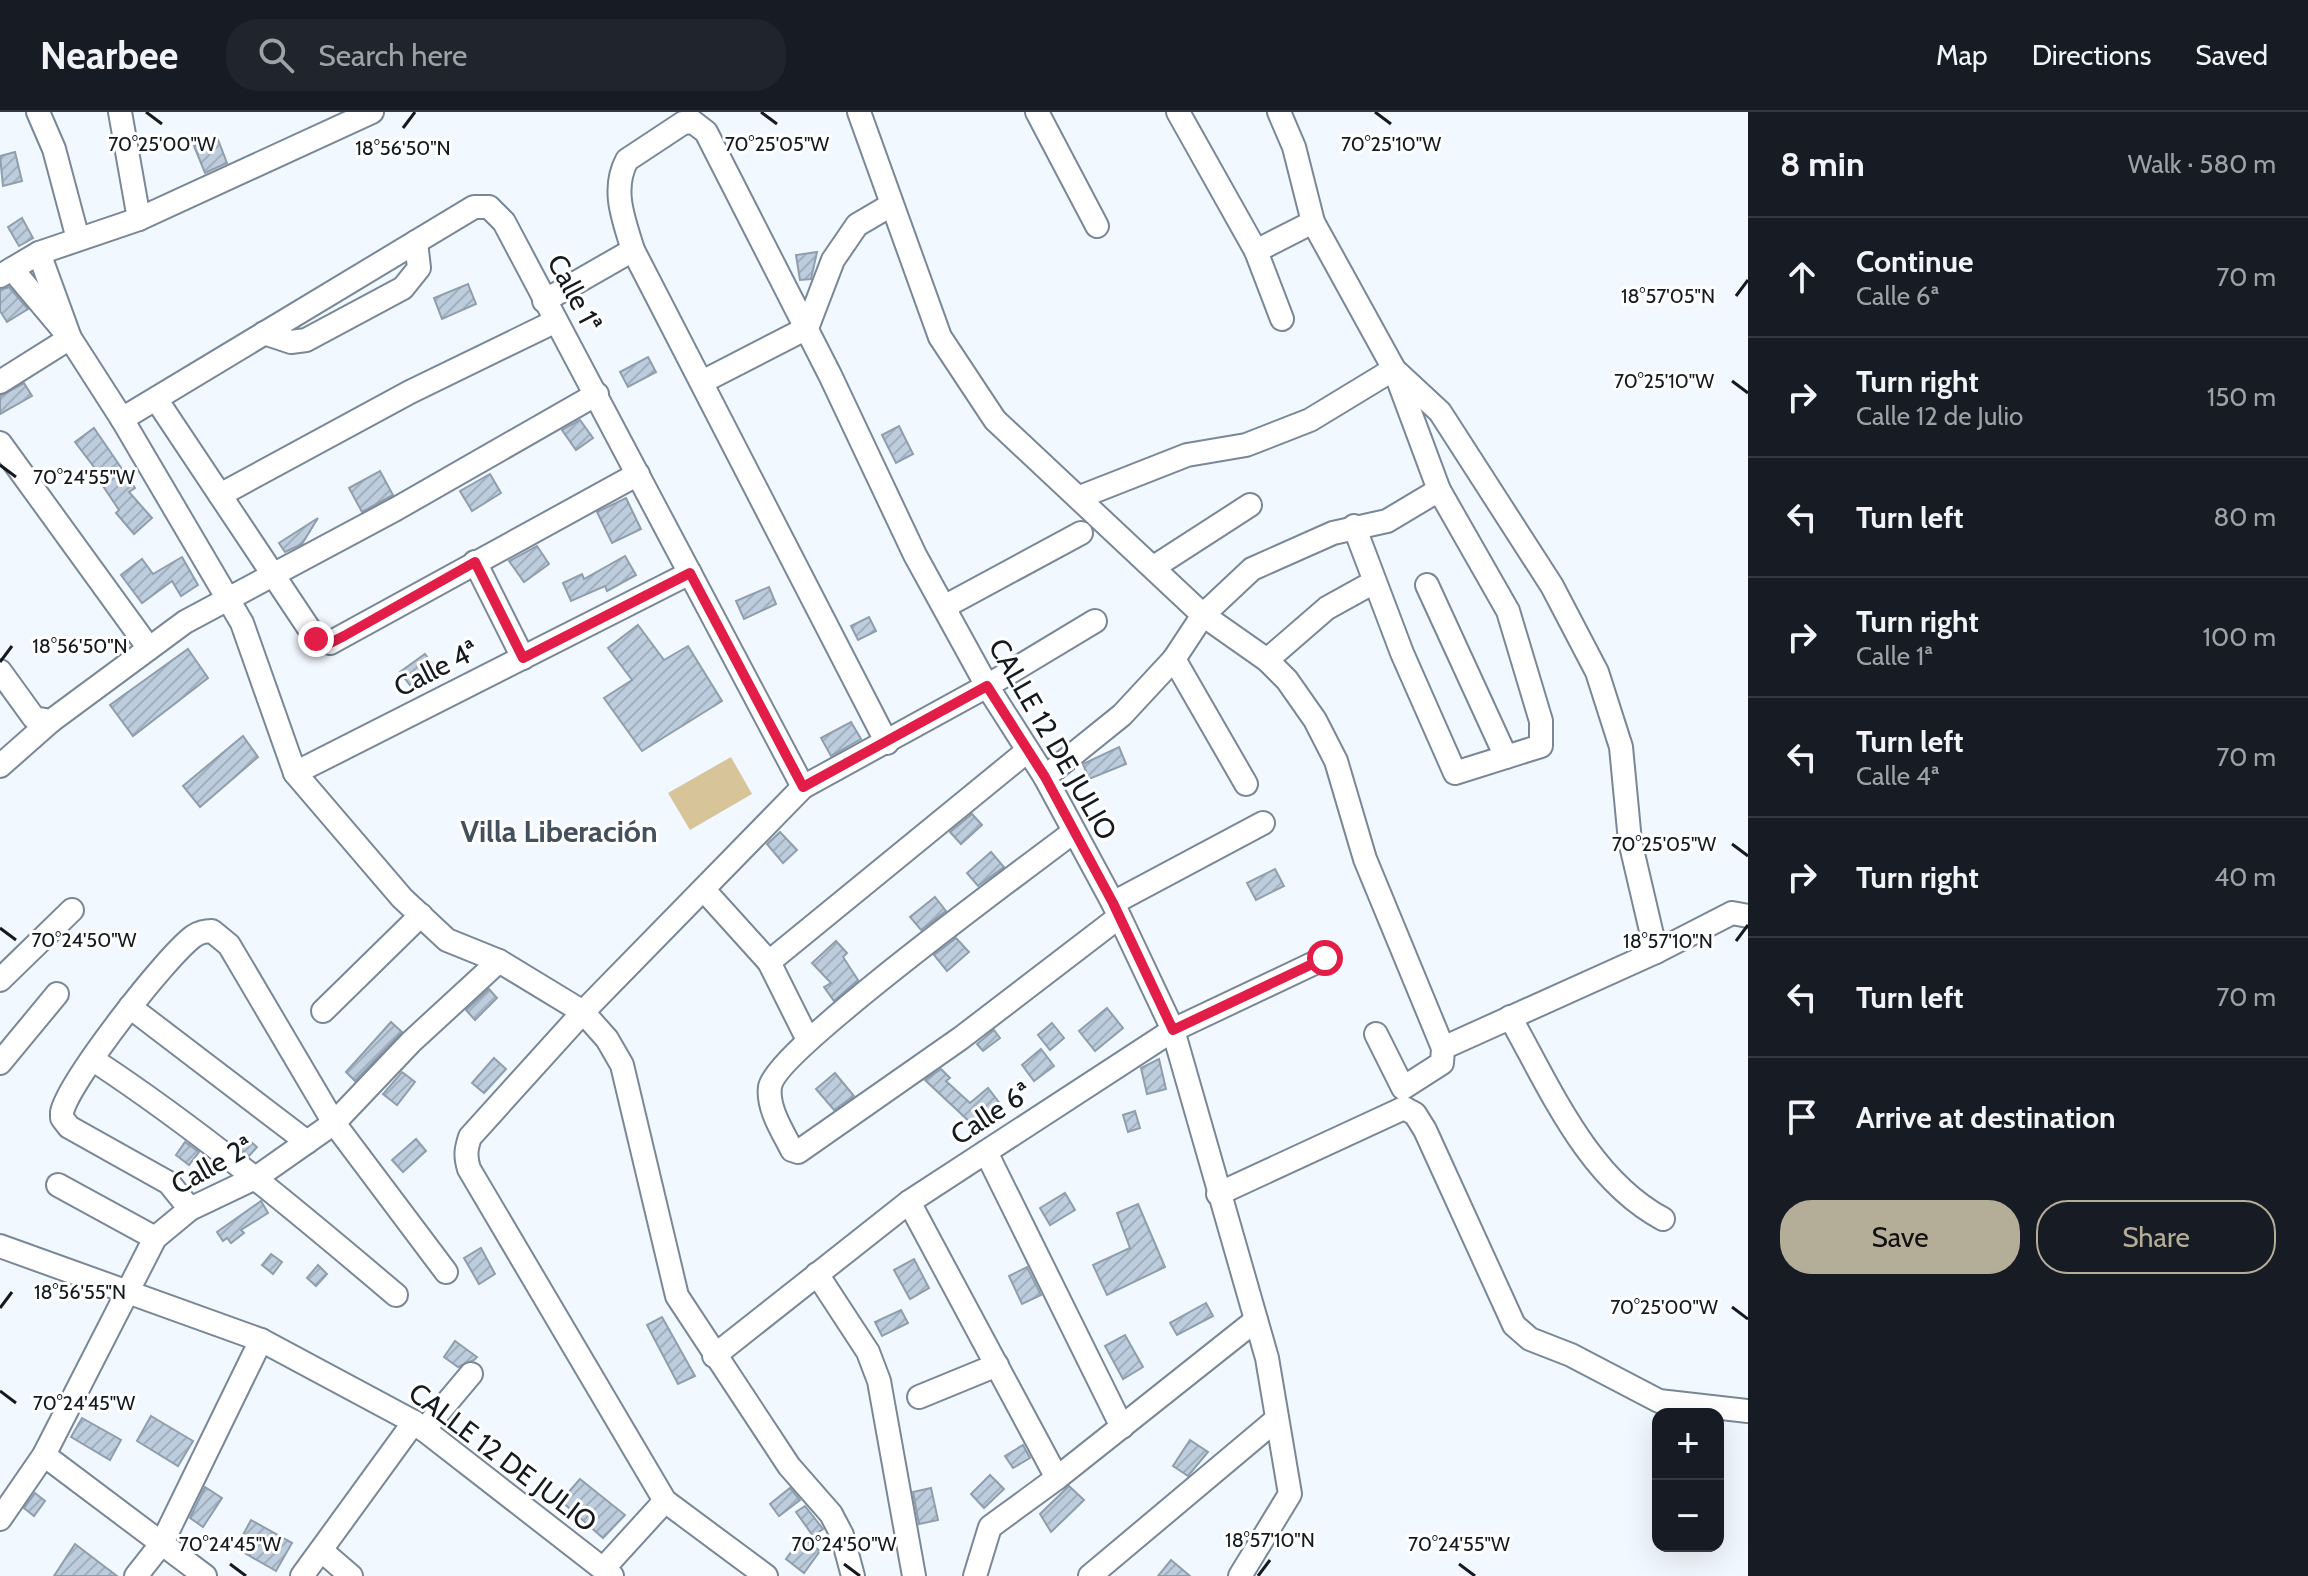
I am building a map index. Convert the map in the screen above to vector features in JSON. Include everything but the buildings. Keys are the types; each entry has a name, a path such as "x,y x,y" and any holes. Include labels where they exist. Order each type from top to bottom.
{"street":[{"path":"38,112 54,149 78,239"},
{"path":"120,112 139,219"},
{"path":"370,112 139,219 39,253 6,272 70,338 229,597 242,623 295,773 402,898 447,940 499,961 583,1012 607,1039 622,1065 677,1296 789,1466 831,1514 842,1535 853,1576"},
{"path":"859,112 940,337 995,420 1203,615 1267,660 1287,680 1315,720 1336,761 1365,859 1443,1048 1442,1063 1404,1098 1218,1194"},
{"path":"1037,112 1097,226"},
{"path":"1178,112 1256,251 1282,319"},
{"path":"1279,112 1294,147 1313,222 1394,369 1439,490 1508,611 1530,676 1541,721 1541,746 1455,773 1374,582 1354,526"},
{"name":"CALLE 12 DE JULIO","path":"633,250 618,196 622,169 627,160 683,123 693,122 706,132 807,328 944,607 1026,752 1045,777 1072,833 1116,910 1173,1030 1256,1320 1290,1494 1240,1576"},
{"path":"702,382 807,328 833,260 857,225 891,205"},
{"name":"Calle 1ª","path":"122,419 474,207 489,207 504,222 803,787"},
{"path":"1256,251 1313,222"},
{"path":"264,333 291,342 306,340 403,288 419,268 416,242"},
{"path":"544,301 633,250 887,743"},
{"path":"39,253 70,338"},
{"path":"220,495 410,392 556,321"},
{"path":"0,382 70,338"},
{"path":"1080,497 1187,455 1246,445 1310,420 1394,369"},
{"path":"1394,369 1440,412 1552,586 1597,672 1621,747 1630,841 1656,952"},
{"path":"0,766 51,721 148,647 229,597 274,576 597,394"},
{"path":"156,399 316,639 330,643 638,474"},
{"path":"0,443 148,647"},
{"path":"1045,777 1122,715 1174,659 1203,615 1252,569 1354,526 1387,521 1439,490"},
{"path":"1154,567 1250,505"},
{"path":"944,607 1081,533"},
{"path":"475,562 523,658"},
{"name":"Calle 4ª","path":"295,773 690,573"},
{"path":"1267,660 1327,608 1374,582"},
{"path":"1427,585 1506,757"},
{"path":"766,1576 665,1501 469,1169 465,1156 470,1137 583,1012 803,787 887,743 1095,621"},
{"path":"1174,659 1246,784"},
{"path":"0,671 34,718 51,721"},
{"path":"769,962 1026,752"},
{"path":"1072,833 808,1040 776,1073 770,1085 775,1115 792,1150 798,1152 961,1038 1116,910 1263,823"},
{"path":"704,890 769,962 808,1040"},
{"path":"0,980 72,910"},
{"path":"1443,1048 1656,952 1732,913 1748,916"},
{"path":"323,1011 421,915"},
{"path":"190,1209 169,1183 65,1123 63,1106 130,1007 192,937 212,931 229,945 334,1123 446,1272"},
{"name":"Calle 6ª","path":"714,1356 909,1202 1173,1030 1325,958"},
{"name":"Calle 2ª","path":"0,1519 44,1455 155,1238 190,1209 257,1177 334,1123 411,1042 499,961"},
{"path":"0,1063 57,994"},
{"path":"130,1007 307,1142"},
{"path":"1510,1017 1562,1109 1603,1170 1634,1203 1663,1219"},
{"path":"1376,1034 1404,1098 1425,1130 1514,1325 1530,1339 1571,1355 1659,1401 1748,1411"},
{"path":"92,1059 157,1102 257,1177 396,1295"},
{"path":"986,1152 1122,1427"},
{"path":"58,1185 155,1238"},
{"path":"909,1202 1057,1478"},
{"name":"CALLE 12 DE JULIO","path":"0,1246 261,1340 419,1426 607,1573"},
{"path":"817,1274 868,1352 879,1381 914,1576"},
{"path":"975,1576 990,1527 1057,1478 1256,1320"},
{"path":"136,1576 162,1543 261,1340"},
{"path":"919,1397 997,1365"},
{"path":"302,1576 419,1426 471,1374"},
{"path":"1090,1576 1277,1419"},
{"path":"44,1455 205,1576"},
{"path":"607,1573 665,1501"},
{"path":"322,1551 351,1576"}],"shaded area":[{"path":"731,757 752,794 690,830 668,793"}],"district":[{"name":"Villa Liberación","path":"559,831"}],"route":[{"path":"316,639 330,643 475,562 523,658 690,573 803,787 987,686 1026,752 1045,777 1072,833 1113,903 1173,1030 1325,958"}]}
